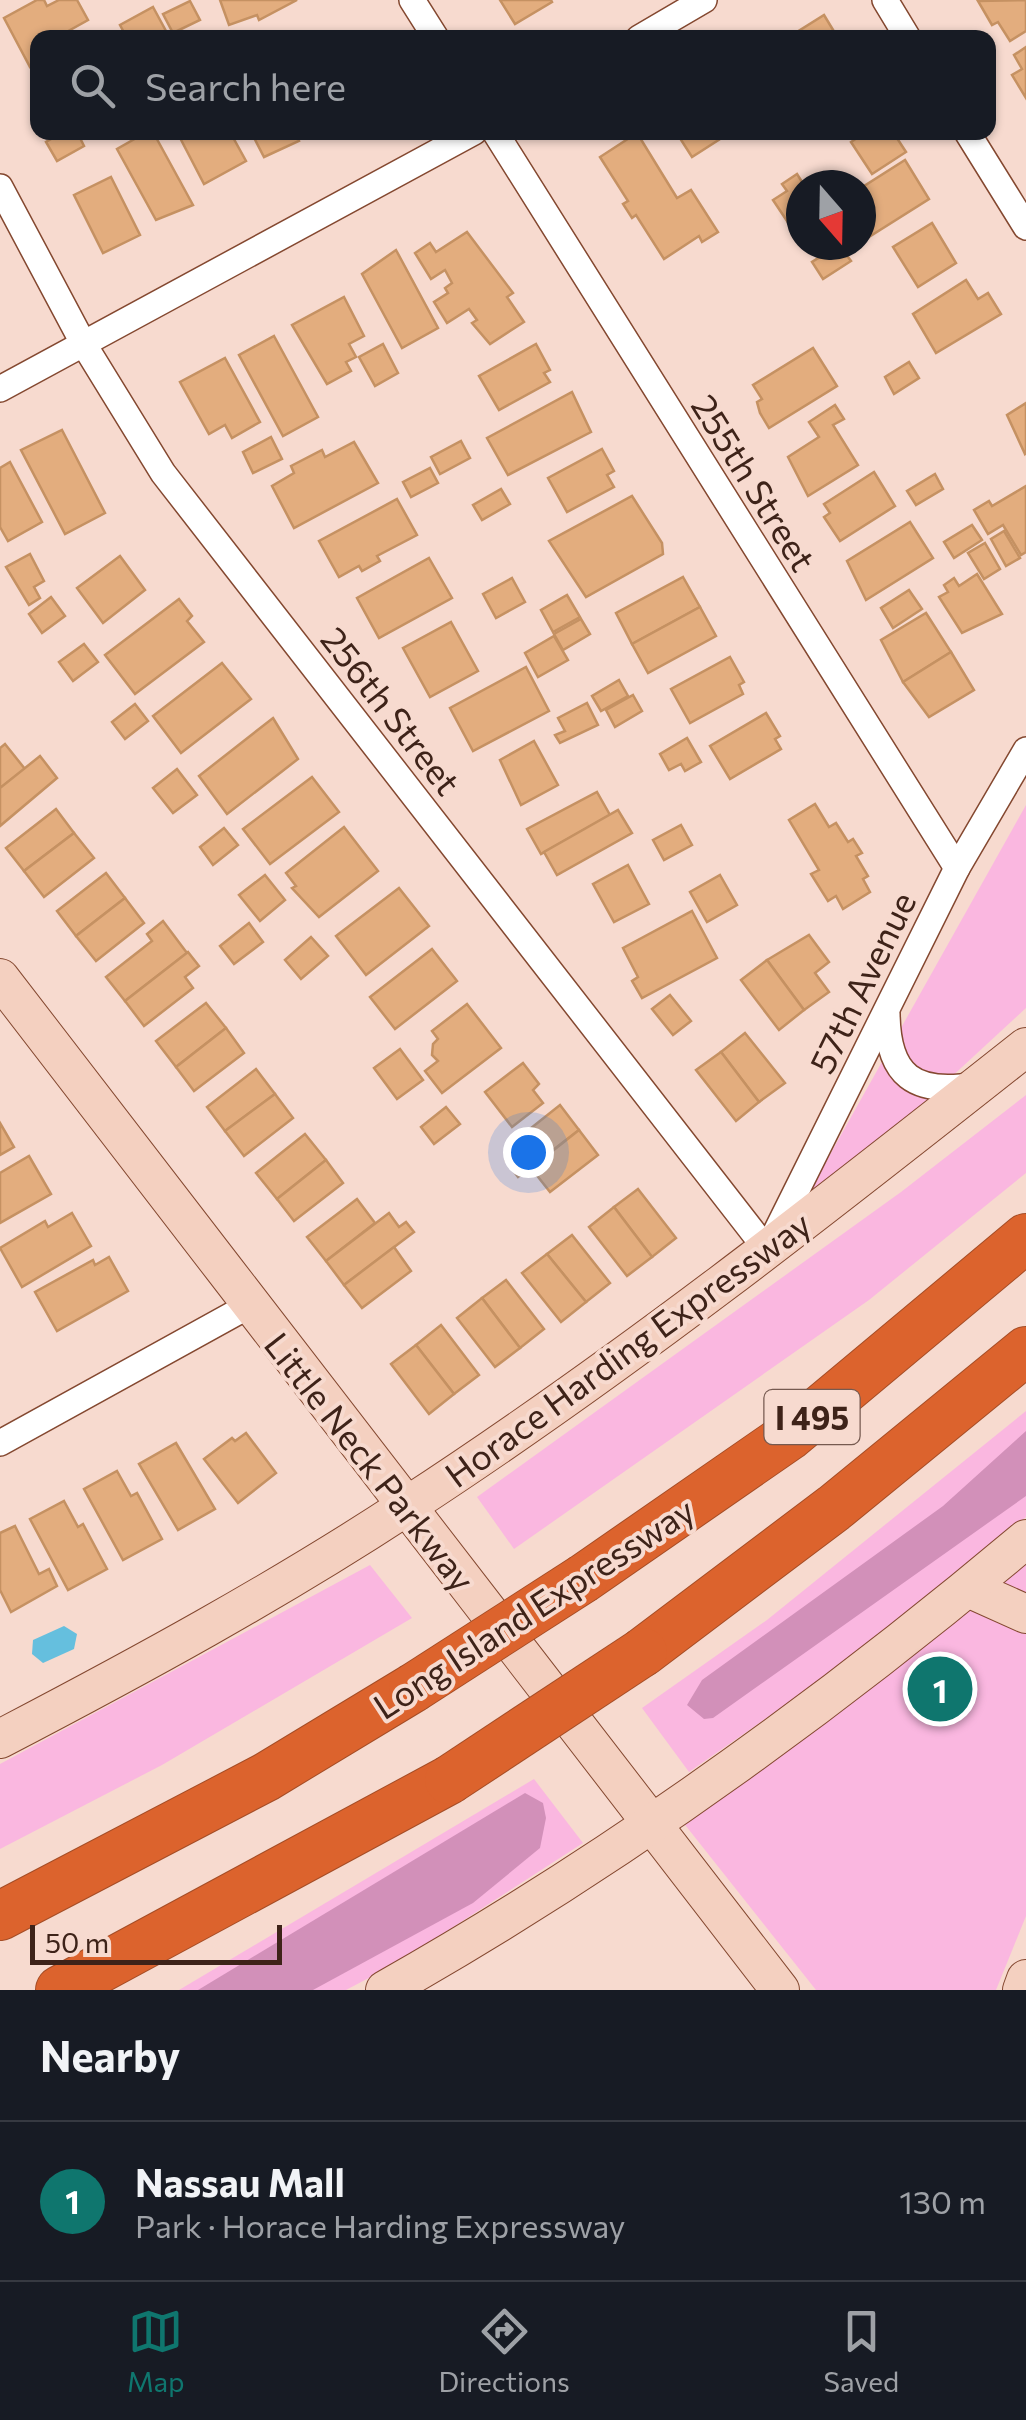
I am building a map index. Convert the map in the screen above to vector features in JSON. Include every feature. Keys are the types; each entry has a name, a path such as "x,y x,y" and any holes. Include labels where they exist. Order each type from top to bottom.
{"highway":[{"name":"Long Island Expressway","path":"0,1916 266,1777 584,1578 788,1436 1026,1238"},
{"name":"I 495","path":"60,1990 449,1780 643,1652 834,1508 1026,1351"}],"main road":[{"name":"Little Neck Parkway","path":"0,978 406,1507 657,1824 780,1990"},
{"name":"Horace Harding Expressway","path":"0,1739 155,1657 406,1507 767,1250 1026,1047"},
{"path":"385,1990 502,1924 657,1824 1026,1540"},
{"path":"968,1588 1026,1614"},
{"path":"1022,1990 1026,1978"}],"street":[{"path":"412,0 431,30"},
{"path":"653,30 704,0"},
{"path":"885,0 903,30"},
{"path":"0,389 459,140"},
{"name":"255th Street","path":"500,140 957,868"},
{"path":"972,140 1026,227"},
{"name":"256th Street","path":"0,187 83,343 163,474 767,1250"},
{"name":"57th Avenue","path":"767,1250 957,868 1026,750"},
{"path":"887,1009 889,1048 906,1076 938,1088 978,1085"},
{"path":"0,1444 250,1304"}],"shaded area":[{"path":"1026,805 1026,1008 817,1201 809,1192"},
{"path":"1026,1095 1026,1173 869,1300 514,1549 477,1497 901,1192"},
{"path":"1026,1411 1026,1517 864,1650 689,1772 642,1708 767,1620"},
{"path":"1026,1431 1026,1496 713,1718 704,1719 687,1705 702,1680 943,1506"},
{"path":"1026,1557 1026,1916 996,1990 816,1990 682,1821"},
{"path":"370,1565 412,1618 162,1765 0,1849 0,1764"},
{"path":"534,1779 583,1843 399,1962 346,1990 179,1990"},
{"path":"525,1793 543,1803 546,1818 540,1848 473,1903 313,1990 198,1990"}],"water":[{"path":"64,1626 77,1634 74,1649 43,1663 32,1654 33,1640"}],"building":[{"path":"37,0 44,0 47,6 59,0 77,0 88,20 70,30 30,30 30,67 4,18"},
{"path":"220,0 297,0 259,20 257,15 229,25"},
{"path":"500,0 551,0 552,2 515,24"},
{"path":"1026,0 1026,31 1010,41 998,22 992,25 978,1"},
{"path":"190,1 200,20 171,30 163,14"},
{"path":"153,7 165,30 123,30 120,25"},
{"path":"824,15 833,30 800,30"},
{"path":"1026,47 1026,98 1012,75 1022,69 1014,55"},
{"path":"81,140 84,146 57,161 46,142"},
{"path":"133,140 157,140 193,205 156,220 117,149"},
{"path":"181,140 234,140 246,161 204,184"},
{"path":"255,140 299,140 299,141 264,157"},
{"path":"626,140 641,140 677,198 691,190 718,232 702,242 699,236 664,259 636,215 632,218 623,204 628,201 600,157"},
{"path":"681,140 719,140 692,157"},
{"path":"898,140 906,152 876,171 869,170 851,142"},
{"path":"905,160 929,199 876,233 876,178"},
{"path":"111,177 140,235 103,253 74,195"},
{"path":"786,192 786,220 773,200"},
{"path":"932,223 956,263 918,287 893,247"},
{"path":"467,232 513,293 507,297 524,322 490,344 472,323 477,320 469,309 447,323 434,302 448,293 445,288 452,283 445,270 431,279 415,253 430,243 436,252"},
{"path":"396,250 438,328 402,348 362,274"},
{"path":"815,260 851,261 823,279 812,262"},
{"path":"966,280 978,299 988,293 1001,314 936,353 913,314"},
{"path":"344,297 364,336 349,344 356,357 346,362 351,371 327,384 292,325"},
{"path":"274,336 318,417 283,436 239,355"},
{"path":"383,344 398,373 375,386 359,357"},
{"path":"536,344 550,370 544,373 550,382 499,410 479,376"},
{"path":"813,348 837,386 769,428 757,402 762,399 753,385"},
{"path":"225,358 260,422 232,438 225,425 209,434 180,382"},
{"path":"909,362 919,378 894,394 885,377"},
{"path":"572,392 591,432 508,475 487,438"},
{"path":"1026,403 1026,453 1025,454 1007,415"},
{"path":"835,405 844,419 833,425 858,465 808,496 788,457 819,437 809,422"},
{"path":"62,430 105,513 65,534 21,450"},
{"path":"271,437 282,459 253,473 243,452"},
{"path":"461,441 470,458 440,474 431,457"},
{"path":"354,442 378,483 294,528 272,486 294,473 291,466 322,450 325,457"},
{"path":"602,449 614,471 607,475 614,487 567,512 548,478"},
{"path":"10,462 42,522 8,541 0,527 0,468"},
{"path":"430,468 438,483 411,497 403,482"},
{"path":"874,472 895,506 840,541 824,517 830,513 824,504"},
{"path":"935,474 943,489 916,505 907,491"},
{"path":"1026,486 1026,552 1021,555 1003,525 988,534 974,510 989,501 992,506"},
{"path":"501,489 510,504 482,520 473,505"},
{"path":"632,496 662,543 663,554 586,597 549,541"},
{"path":"397,499 417,535 377,556 380,561 362,571 359,566 339,577 319,541"},
{"path":"910,522 933,558 866,600 847,561"},
{"path":"972,525 982,540 954,558 944,542"},
{"path":"1004,531 1020,558 1006,566 991,539"},
{"path":"985,543 1000,569 984,579 968,553"},
{"path":"30,554 44,581 34,587 40,598 29,605 6,567"},
{"path":"120,556 145,590 103,623 77,588"},
{"path":"429,558 452,598 379,638 357,598"},
{"path":"977,574 1002,614 962,633 939,597 948,592 944,585 954,578 959,586"},
{"path":"683,577 700,607 632,644 616,613"},
{"path":"512,578 525,602 496,618 483,594"},
{"path":"909,590 922,609 893,628 881,608"},
{"path":"567,595 580,617 553,632 541,610"},
{"path":"51,597 65,616 42,633 29,614"},
{"path":"179,599 192,616 187,621 204,642 135,694 105,655"},
{"path":"700,607 716,636 648,673 632,644"},
{"path":"926,613 951,652 903,682 881,640"},
{"path":"581,619 590,634 563,650 554,634"},
{"path":"451,622 478,671 430,697 403,648"},
{"path":"554,636 568,660 538,677 525,653"},
{"path":"84,644 98,662 73,681 59,662"},
{"path":"951,652 974,690 929,717 903,682"},
{"path":"730,657 744,682 739,685 743,694 690,723 671,689"},
{"path":"222,663 251,699 181,753 153,716"},
{"path":"526,667 549,711 473,751 450,708"},
{"path":"619,680 628,696 601,711 592,696"},
{"path":"633,695 642,711 615,727 606,710"},
{"path":"587,703 598,725 560,743 555,735 565,731 558,718"},
{"path":"135,704 148,721 125,739 112,722"},
{"path":"766,713 780,736 775,739 781,749 730,779 710,746"},
{"path":"273,718 298,759 227,814 199,776"},
{"path":"687,738 701,762 685,771 681,764 669,770 660,754"},
{"path":"534,741 558,785 521,805 500,760"},
{"path":"5,744 25,769 0,788 0,748"},
{"path":"40,756 57,778 0,826 0,788"},
{"path":"177,769 197,795 173,813 153,788"},
{"path":"312,777 339,812 270,864 243,829"},
{"path":"597,792 610,815 541,854 527,829"},
{"path":"815,804 829,827 836,823 848,842 853,839 862,853 856,856 868,876 863,879 870,892 843,909 836,896 828,901 811,874 819,870 789,820"},
{"path":"56,809 74,833 24,871 6,848"},
{"path":"618,810 632,833 557,875 544,852"},
{"path":"681,825 692,845 664,860 653,840"},
{"path":"344,827 378,871 319,917 292,888 296,886 286,873"},
{"path":"224,828 238,845 213,865 200,847"},
{"path":"74,833 94,858 44,897 24,871"},
{"path":"628,865 649,904 614,922 593,884"},
{"path":"106,873 125,898 76,936 57,911"},
{"path":"265,875 285,900 260,921 239,895"},
{"path":"720,875 737,905 707,922 690,892"},
{"path":"399,888 429,926 366,975 336,936"},
{"path":"125,898 144,923 96,961 76,936"},
{"path":"692,911 717,958 642,998 632,981 638,977 623,948"},
{"path":"163,921 187,953 125,1001 106,977 152,941 147,934"},
{"path":"249,923 263,942 234,964 220,946"},
{"path":"809,935 829,962 815,973 829,992 804,1010 767,960"},
{"path":"311,937 328,956 301,979 285,960"},
{"path":"432,949 457,981 395,1029 370,997"},
{"path":"188,952 199,966 185,977 193,988 144,1026 125,1001"},
{"path":"767,960 804,1010 779,1030 741,980"},
{"path":"670,995 691,1021 673,1035 652,1009"},
{"path":"206,1003 226,1028 176,1067 156,1041"},
{"path":"467,1004 501,1048 442,1093 425,1071 438,1061 432,1055 438,1039 432,1031"},
{"path":"226,1028 244,1053 194,1091 176,1067"},
{"path":"745,1033 785,1083 759,1102 721,1052"},
{"path":"400,1049 423,1080 397,1099 374,1068"},
{"path":"721,1052 759,1102 736,1121 696,1070"},
{"path":"523,1063 539,1084 533,1090 543,1103 512,1127 485,1092"},
{"path":"256,1069 275,1094 225,1131 207,1107"},
{"path":"275,1094 293,1118 244,1156 225,1131"},
{"path":"560,1105 579,1130 518,1177 506,1161 518,1153 511,1144"},
{"path":"446,1107 460,1124 434,1144 421,1127"},
{"path":"0,1123 14,1147 0,1155"},
{"path":"579,1130 598,1155 550,1192 531,1168"},
{"path":"305,1134 326,1160 277,1199 256,1173"},
{"path":"29,1156 51,1194 0,1223 0,1173"},
{"path":"326,1160 343,1183 294,1221 277,1199"},
{"path":"638,1189 676,1238 652,1257 614,1207"},
{"path":"357,1199 375,1223 326,1261 307,1237"},
{"path":"614,1207 652,1257 627,1276 589,1227"},
{"path":"72,1213 91,1246 22,1287 0,1248 45,1221 48,1227"},
{"path":"389,1213 399,1227 406,1222 414,1232 344,1285 326,1261"},
{"path":"572,1235 610,1283 586,1302 547,1254"},
{"path":"394,1247 411,1271 362,1308 344,1285"},
{"path":"547,1254 586,1302 561,1322 522,1273"},
{"path":"109,1257 128,1291 57,1331 35,1292 93,1260 95,1265"},
{"path":"506,1280 544,1329 520,1348 482,1298"},
{"path":"482,1298 520,1348 495,1367 457,1318"},
{"path":"441,1325 479,1375 454,1394 416,1345"},
{"path":"416,1345 454,1394 429,1414 391,1364"},
{"path":"246,1433 276,1473 238,1503 204,1459 232,1438 235,1441"},
{"path":"176,1443 215,1509 178,1530 139,1464"},
{"path":"117,1471 131,1496 137,1493 162,1539 123,1560 84,1489"},
{"path":"64,1501 78,1527 83,1524 107,1569 68,1590 30,1519"},
{"path":"15,1526 39,1574 49,1569 57,1586 11,1612 0,1590 0,1533"}],"place":[{"name":"Nassau Mall","path":"940,1689"}]}
